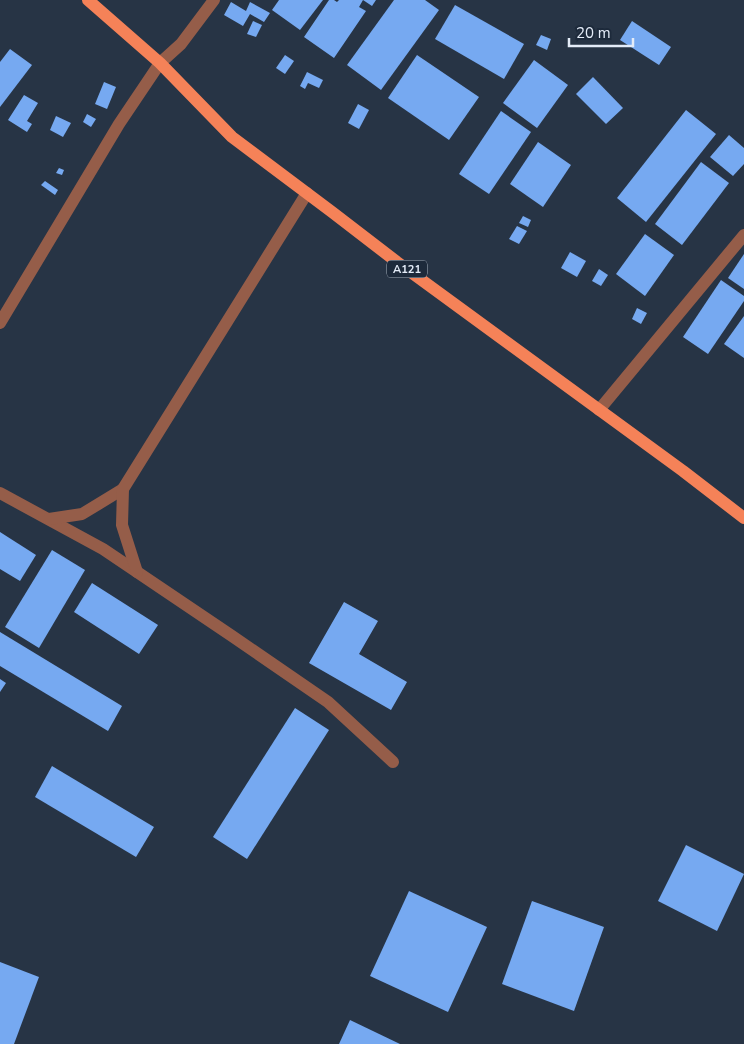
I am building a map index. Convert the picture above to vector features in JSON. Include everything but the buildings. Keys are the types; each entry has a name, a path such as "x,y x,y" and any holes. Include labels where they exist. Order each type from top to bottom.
{"main road":[{"name":"A121","path":"88,0 160,64 232,138 683,470 744,518"}],"street":[{"path":"0,323 119,124 160,64 181,44 214,0"},
{"path":"49,519 82,514 123,489 307,193"},
{"path":"599,410 744,235"},
{"path":"123,489 122,525 137,572"},
{"path":"0,493 103,549 328,702 393,762"}]}
